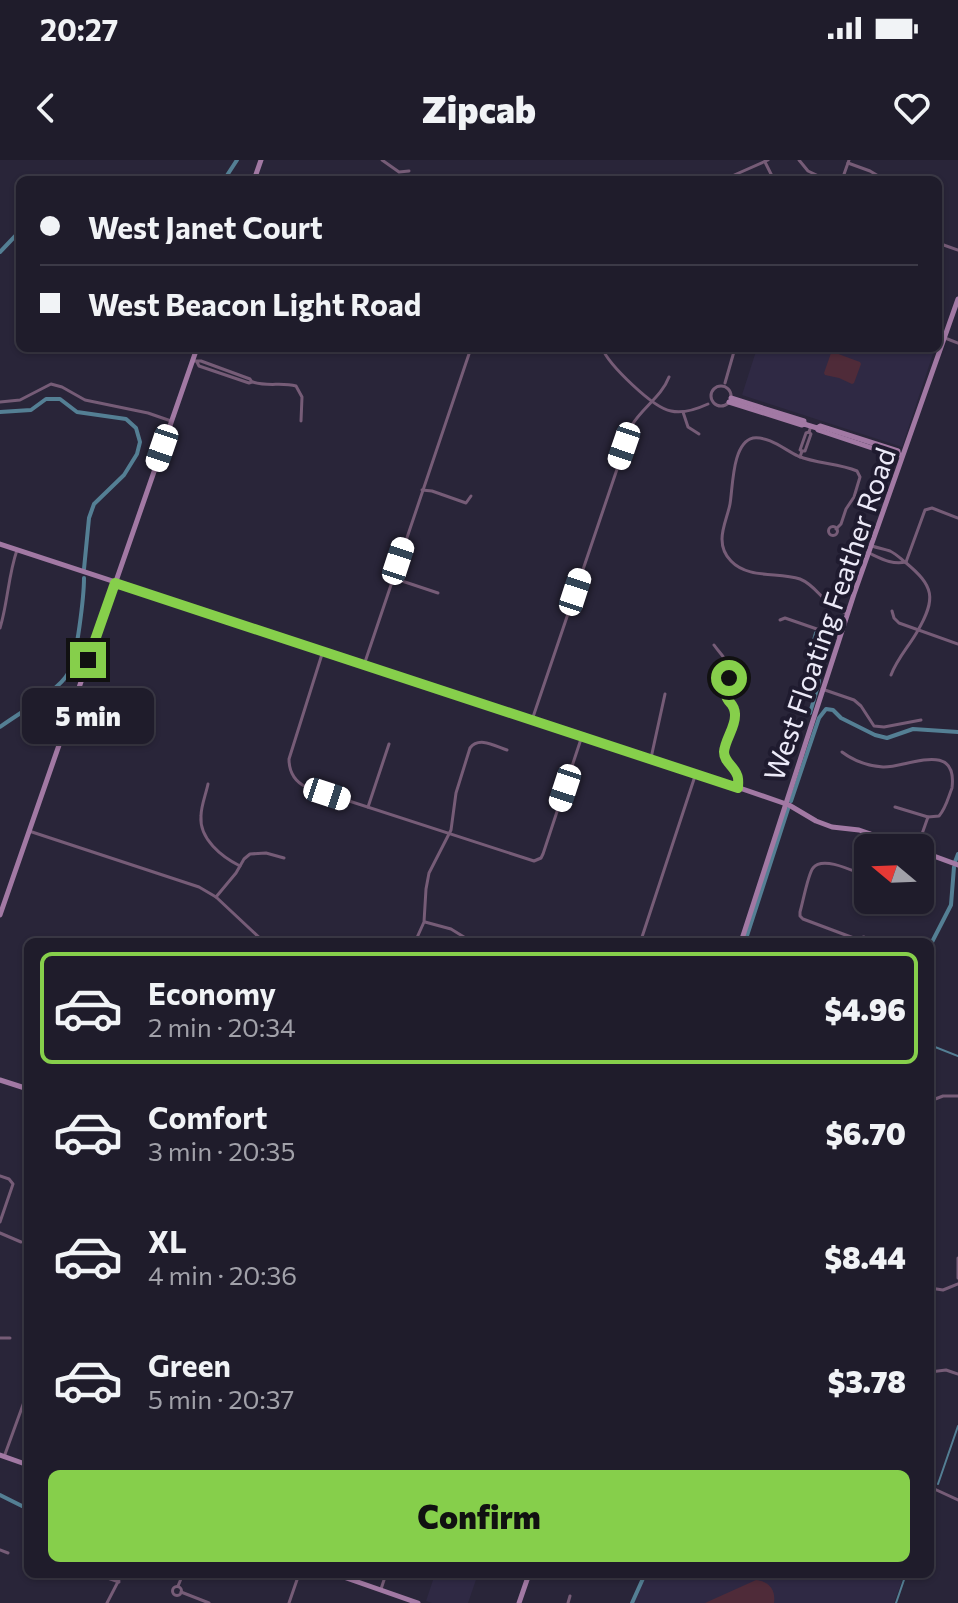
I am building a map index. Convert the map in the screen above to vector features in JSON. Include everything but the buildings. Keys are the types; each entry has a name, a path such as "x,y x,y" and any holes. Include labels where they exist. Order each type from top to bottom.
{"main road":[{"name":"West Floating Feather Road","path":"942,346 958,299"},
{"path":"0,915 196,352"},
{"name":"West Floating Feather Road","path":"742,938 900,455 940,352"},
{"path":"730,400 804,421 810,427 820,426 898,451 900,455"},
{"path":"0,544 696,773 786,804 832,827 872,834"},
{"path":"934,856 958,865"},
{"path":"0,1080 24,1088"},
{"path":"2,1456 24,1464"},
{"path":"346,1578 418,1603"},
{"path":"519,1603 528,1578"}],"street":[{"path":"382,160 399,172 409,171"},
{"path":"733,176 766,160"},
{"path":"799,160 808,171 819,176"},
{"path":"848,162 878,176"},
{"path":"945,338 958,343"},
{"path":"364,665 470,352"},
{"path":"604,352 608,360 651,401 664,409 683,412 708,404 724,406 730,400 730,392 724,386"},
{"path":"724,386 734,352"},
{"path":"195,361 199,366 249,383 296,386 302,397 301,421"},
{"path":"532,720 631,428 669,377"},
{"path":"0,402 20,400 51,384 85,400 171,421"},
{"path":"708,404 714,390 724,386"},
{"path":"712,398 716,404"},
{"path":"683,412 688,427 699,434"},
{"path":"801,454 811,434 810,427"},
{"path":"836,529 854,497 860,474 854,469 801,454 765,439 749,440 740,450 735,468 723,530 724,551 740,568 807,582 833,606 836,604 848,611"},
{"path":"422,490 466,503 471,496"},
{"path":"906,562 927,508 958,518"},
{"path":"0,628 9,574 17,550"},
{"path":"870,550 889,562 906,562"},
{"path":"870,550 889,550 899,556 923,576 929,587 929,606 891,675"},
{"path":"393,578 438,593"},
{"path":"892,611 899,623 958,644"},
{"path":"780,620 785,618 840,637"},
{"path":"714,645 729,667 725,694 735,715 724,752 738,775 738,788"},
{"path":"323,651 289,754 291,772 306,787 537,860 543,854 582,736"},
{"path":"822,689 854,700 874,726 921,720"},
{"path":"651,758 665,694"},
{"path":"70,712 123,731"},
{"path":"417,938 424,922 429,873 450,834 456,793 473,744 480,741 507,750"},
{"path":"368,807 389,744"},
{"path":"842,752 874,766 895,766 922,759 943,760 952,765 955,778 945,809 939,816 928,817 895,807"},
{"path":"642,937 696,773"},
{"path":"208,784 201,815 203,833 226,858 240,866"},
{"path":"922,834 928,817"},
{"path":"29,831 195,885 216,897 260,938"},
{"path":"216,897 247,856 266,853 284,858"},
{"path":"852,938 800,916 800,912 811,871 819,863 828,862 854,872"},
{"path":"424,922 451,929 466,938"},
{"path":"934,1099 958,1096"},
{"path":"0,1176 13,1184 0,1222"},
{"path":"0,1233 21,1242"},
{"path":"958,1258 958,1278"},
{"path":"934,1289 943,1290 958,1284"},
{"path":"0,1338 10,1338"},
{"path":"934,1371 944,1370 958,1374"},
{"path":"2,1456 24,1401"},
{"path":"934,1489 958,1500"},
{"path":"0,1550 8,1553"},
{"path":"108,1578 119,1582"},
{"path":"107,1603 120,1578"},
{"path":"181,1578 178,1586 172,1589 175,1597 181,1592"},
{"path":"289,1603 298,1578"},
{"path":"380,1590 384,1578"},
{"path":"178,1586 181,1592 209,1603"},
{"path":"568,1603 570,1596"}],"shaded area":[{"path":"756,352 934,352 902,447 742,395"},
{"path":"833,352 860,362 854,383 825,375"},
{"path":"434,1578 477,1578 468,1603 426,1601"},
{"path":"645,1578 894,1578 902,1581 894,1603 634,1603"},
{"path":"756,1580 771,1587 774,1603 705,1603"}],"waterway":[{"path":"227,176 237,160"},
{"path":"0,252 16,235"},
{"path":"0,412 31,410 46,399 60,399 77,412 126,419 136,428 140,442 137,454 124,475 94,504 89,518 84,569"},
{"path":"0,727 48,694 69,672 77,641 84,578"},
{"path":"810,713 819,682 818,677 806,669 816,633"},
{"path":"791,801 819,718 826,709 875,735 887,738 913,729 958,732"},
{"path":"746,938 788,809"},
{"path":"955,862 958,854"},
{"path":"934,938 951,905 954,867"},
{"path":"934,1047 958,1056"},
{"path":"938,1484 958,1426"},
{"path":"0,1495 24,1507"},
{"path":"632,1603 643,1578"},
{"path":"896,1603 905,1578"}],"route":[{"path":"88,660 115,583 738,788 738,775 724,752 735,715 725,698 729,678"}]}
